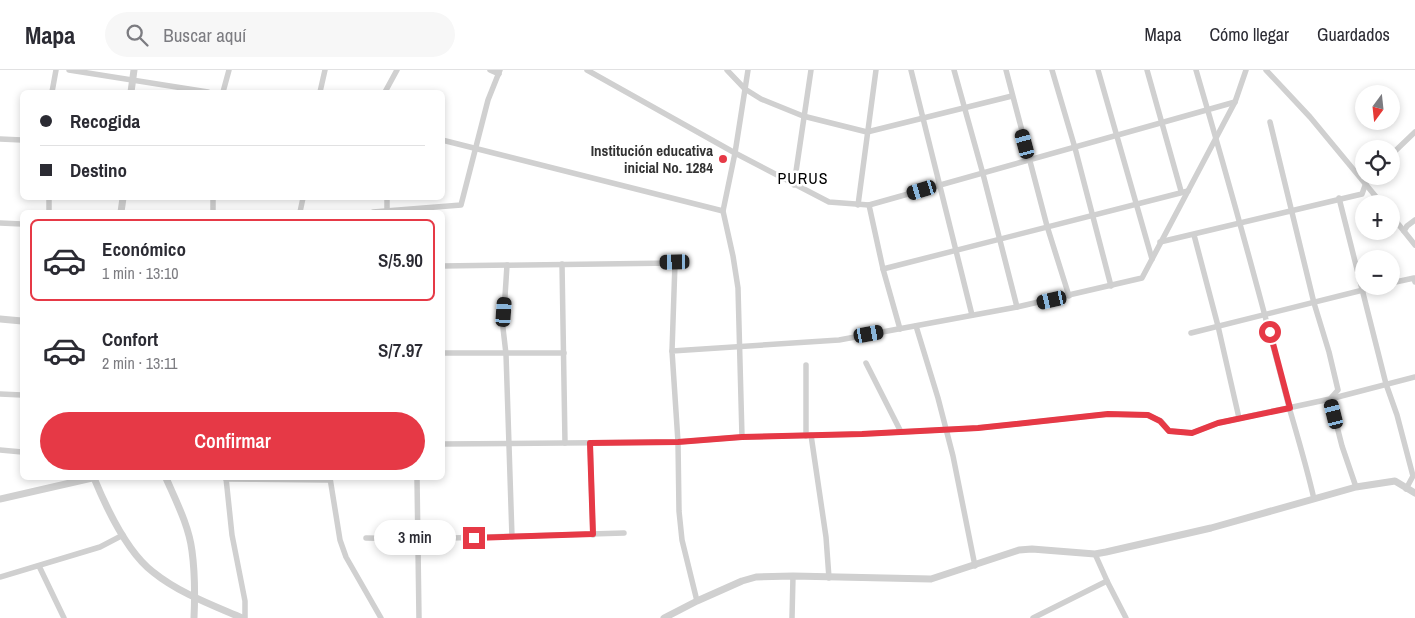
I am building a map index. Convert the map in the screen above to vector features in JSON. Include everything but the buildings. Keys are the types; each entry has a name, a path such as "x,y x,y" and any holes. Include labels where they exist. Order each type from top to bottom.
{"street":[{"path":"52,90 56,70"},
{"path":"69,70 196,90"},
{"path":"131,90 134,70"},
{"path":"224,90 229,70"},
{"path":"320,90 325,70"},
{"path":"386,90 397,70"},
{"path":"418,210 461,205 488,100 500,72 490,70"},
{"path":"587,70 735,153 829,202 868,206 1235,102"},
{"path":"727,70 745,90 761,99 804,116 867,132 1012,96"},
{"path":"742,437 738,288 723,211 735,153 748,70"},
{"path":"794,185 810,70"},
{"path":"858,205 876,70"},
{"path":"911,70 972,315"},
{"path":"954,70 1017,307"},
{"path":"1006,70 1047,226 1069,296"},
{"path":"1052,70 1075,148 1111,286"},
{"path":"1098,70 1152,258"},
{"path":"1147,70 1181,192"},
{"path":"1196,70 1304,454 1314,499"},
{"path":"672,351 839,340 1017,307 1142,278 1235,102 1246,70"},
{"path":"1266,70 1355,168"},
{"path":"1270,122 1314,303 1338,390 1330,399"},
{"path":"1400,146 1415,132"},
{"path":"0,140 20,140"},
{"path":"445,141 723,211"},
{"path":"1160,242 1362,194 1365,185"},
{"path":"883,269 1092,214 1188,191"},
{"path":"1339,198 1355,262"},
{"path":"868,206 900,329"},
{"path":"1404,231 1415,220"},
{"path":"0,223 20,224"},
{"path":"1400,226 1415,245"},
{"path":"1194,235 1218,326 1239,418"},
{"path":"445,266 675,262 672,351 678,442 678,494 682,540 697,601"},
{"path":"562,264 565,443"},
{"path":"507,265 503,328 506,354 512,537"},
{"path":"1400,281 1414,278 1415,282"},
{"path":"1190,333 1355,292"},
{"path":"1363,295 1386,384 1397,415 1413,476 1406,489"},
{"path":"0,319 20,321"},
{"path":"916,326 953,456 975,566"},
{"path":"445,353 564,353"},
{"path":"866,363 901,432"},
{"path":"806,365 809,435 826,537 829,578"},
{"path":"445,444 678,442 742,437 901,432 978,428 1108,414 1148,415 1160,421 1169,431 1192,433 1218,423 1330,399 1415,377"},
{"path":"0,394 20,396"},
{"path":"1330,399 1342,446 1356,487"},
{"path":"590,443 593,534"},
{"path":"0,450 20,452"},
{"path":"0,499 84,480"},
{"path":"94,480 123,535 132,549 152,572 194,598 244,618 245,601 232,535 226,480"},
{"path":"167,480 180,509 192,550 194,618"},
{"path":"330,480 340,540 346,557 381,618"},
{"path":"417,480 419,618"},
{"path":"664,618 742,580 756,577 931,579 975,566 1002,555 1026,549 1054,549 1095,554 1211,528 1356,487 1395,481 1415,493"},
{"path":"366,538 418,539 624,533"},
{"path":"0,577 100,547 123,535"},
{"path":"1095,554 1106,581 1126,618"},
{"path":"39,566 64,618"},
{"path":"792,618 793,576"},
{"path":"1033,618 1106,581"}],"place":[{"name":"Institución educativa inicial No. 1284","path":"723,159"}],"district":[{"name":"PURUS","path":"803,178"}],"route":[{"path":"474,538 593,534 590,443 678,442 742,437 862,434 978,428 1108,414 1148,415 1160,421 1169,431 1192,433 1218,423 1290,408 1270,332"}]}
